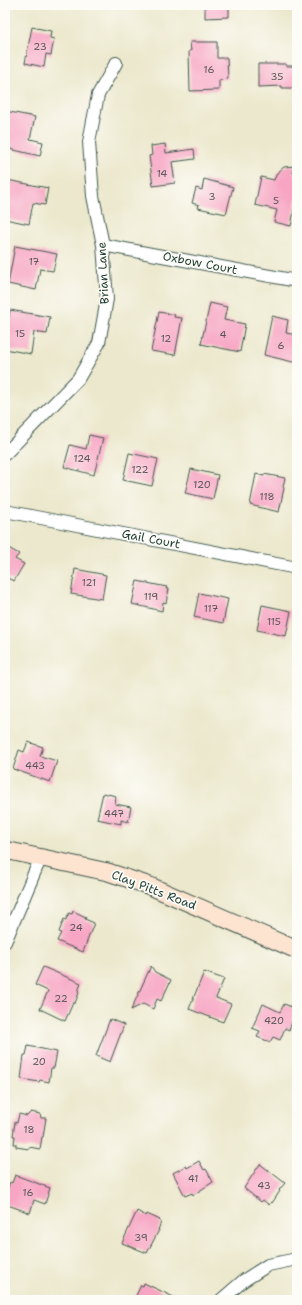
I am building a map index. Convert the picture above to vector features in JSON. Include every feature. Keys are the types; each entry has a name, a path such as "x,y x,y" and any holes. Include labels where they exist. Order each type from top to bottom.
{"street":[{"name":"Brian Lane","path":"5,454 78,379 99,343 107,299 104,245 93,196 89,142 98,95 116,64"},
{"name":"Oxbow Court","path":"104,245 297,281"},
{"name":"Gail Court","path":"5,511 297,568"},
{"name":"Clay Pitts Road","path":"5,850 108,872 150,886 297,950"},
{"path":"5,942 40,857"},
{"path":"222,1300 243,1281 268,1265 297,1259"}],"building":[{"path":"205,5 229,5 229,17 205,18"},
{"path":"32,27 51,31 50,38 54,39 51,55 46,54 44,67 25,63"},
{"path":"190,42 217,42 217,58 227,58 228,79 219,80 219,90 190,91"},
{"path":"258,64 286,64 286,66 296,66 297,88 282,88 282,86 258,87"},
{"path":"5,111 35,117 30,139 43,142 40,156 5,148"},
{"path":"165,144 166,153 194,149 195,159 172,162 175,183 153,186 149,156 152,155 151,146"},
{"path":"295,166 293,173 297,178 297,195 291,226 274,222 277,210 255,205 261,177 274,180 277,173 284,167"},
{"path":"204,179 233,187 226,214 198,208 199,205 192,203 196,188 202,190"},
{"path":"7,180 48,188 45,205 33,203 29,224 5,219 5,191"},
{"path":"15,246 57,254 53,271 40,269 36,290 8,284"},
{"path":"210,303 227,307 224,320 245,324 240,352 201,344"},
{"path":"10,310 50,317 47,334 34,332 31,354 5,349"},
{"path":"159,312 182,318 175,355 151,351"},
{"path":"272,316 288,320 286,333 297,335 297,363 264,355"},
{"path":"89,435 103,438 94,475 64,467 70,445 86,449"},
{"path":"129,453 158,459 152,486 123,480"},
{"path":"191,469 218,475 213,499 185,493"},
{"path":"256,474 285,478 279,512 250,505"},
{"path":"5,546 19,554 15,559 24,564 14,581 5,577"},
{"path":"75,569 106,575 102,599 71,594"},
{"path":"137,581 167,587 166,589 169,589 166,603 163,602 162,611 132,604"},
{"path":"199,593 228,599 223,623 194,617"},
{"path":"262,605 291,611 286,636 257,630"},
{"path":"28,742 43,747 40,756 57,761 50,782 13,769 19,750 24,752"},
{"path":"103,793 116,796 115,804 131,807 128,822 121,820 121,824 97,819"},
{"path":"73,911 86,917 85,919 94,923 83,952 57,941 61,933 59,932 64,919 66,920 69,913 72,914"},
{"path":"151,966 155,972 171,980 161,1001 157,999 153,1009 143,1004 131,1010"},
{"path":"43,967 81,983 75,1003 73,1003 65,1021 40,1009 48,991 35,985"},
{"path":"204,972 224,979 216,998 231,1004 223,1022 189,1009"},
{"path":"263,1004 280,1012 284,1004 297,1009 289,1030 285,1028 280,1040 273,1037 270,1042 257,1037 260,1031 252,1028"},
{"path":"110,1019 124,1025 110,1062 96,1056"},
{"path":"28,1046 57,1052 54,1068 51,1068 49,1082 21,1079 24,1055 26,1055"},
{"path":"31,1112 40,1114 41,1118 46,1118 40,1149 16,1147 16,1144 14,1144 15,1136 13,1136 15,1122 17,1123 19,1114 27,1116"},
{"path":"199,1161 204,1170 206,1169 213,1182 193,1195 192,1193 185,1196 173,1173 186,1166 187,1168"},
{"path":"260,1164 285,1183 279,1190 280,1191 272,1203 271,1202 269,1205 263,1200 261,1202 244,1188"},
{"path":"15,1175 50,1188 45,1204 34,1200 30,1213 5,1204 5,1196 10,1182 12,1183"},
{"path":"137,1211 146,1216 147,1214 160,1220 159,1221 161,1222 159,1230 147,1253 122,1243"},
{"path":"144,1283 180,1300 134,1300 141,1285 143,1286"}]}
